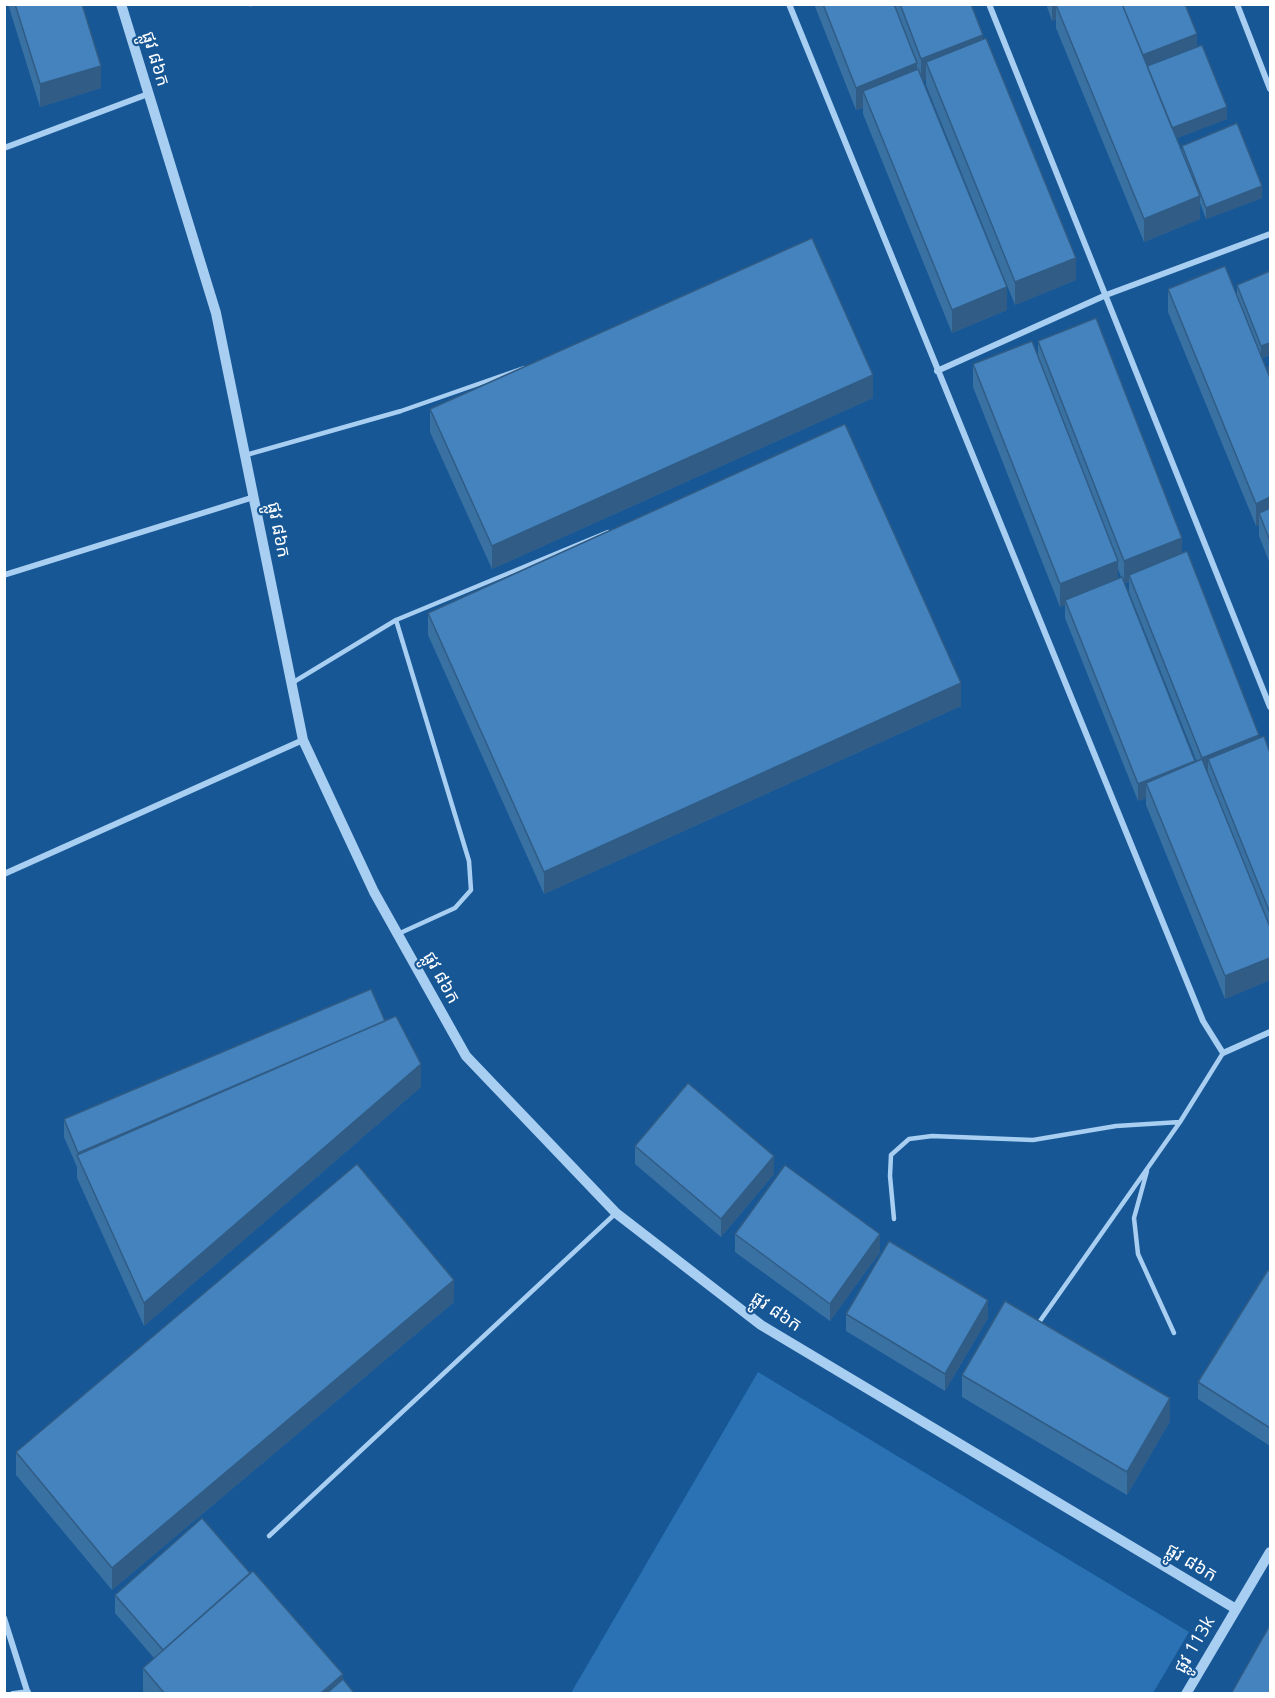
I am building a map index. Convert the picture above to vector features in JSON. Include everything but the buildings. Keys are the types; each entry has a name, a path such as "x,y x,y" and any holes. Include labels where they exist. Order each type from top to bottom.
{"street":[{"name":"ផ្លូវ ៨៦ក","path":"121,4 216,313 303,740 374,892 466,1056 616,1213 761,1325 1236,1609"},
{"path":"789,4 1199,1010 1223,1053 1270,1032"},
{"path":"989,4 1270,707"},
{"path":"1237,4 1270,89"},
{"path":"4,148 148,94"},
{"path":"937,371 1106,295 1270,234"},
{"path":"4,575 254,497"},
{"path":"4,874 303,740"},
{"name":"ផ្លូវ 113k","path":"1186,1694 1270,1552"},
{"path":"4,1618 28,1693 13,1694"}],"lane":[{"path":"246,455 401,411 532,365"},
{"path":"292,683 396,620 616,528"},
{"path":"396,620 469,861 471,890 455,908 398,934"},
{"path":"1040,1320 1180,1122 1223,1053"},
{"path":"894,1219 890,1176 891,1155 909,1139 932,1136 1033,1140 1116,1126 1180,1122"},
{"path":"1148,1165 1134,1218 1138,1254 1174,1333"},
{"path":"269,1536 616,1213"}],"shaded area":[{"path":"758,1372 1189,1632 1153,1693 571,1693"}]}
